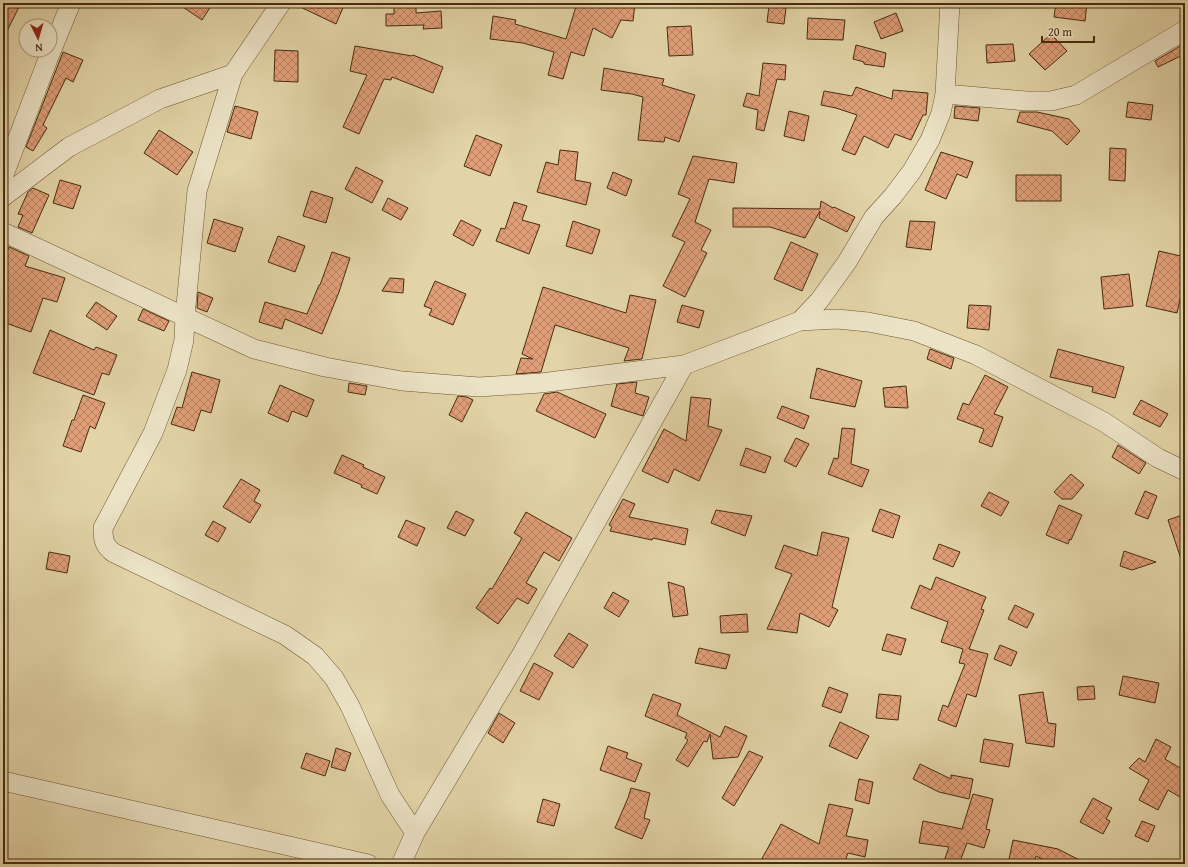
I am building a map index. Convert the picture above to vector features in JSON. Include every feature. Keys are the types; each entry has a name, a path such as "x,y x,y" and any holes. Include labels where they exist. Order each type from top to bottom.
{"street":[{"path":"3,177 71,3"},
{"path":"281,3 233,74 197,191 184,340 177,370 153,433 103,528 104,543 114,553 285,635 315,656 334,678 350,706 390,795 415,833"},
{"path":"800,321 819,301 847,262 874,217 893,196 912,171 930,140 942,113 945,94 950,3"},
{"path":"945,94 1026,101 1051,101 1076,95 1185,30"},
{"path":"3,197 69,147 160,99 233,74"},
{"path":"3,232 254,349 325,367 402,381 479,387 541,383 684,365 800,321 837,319 868,322 914,331 976,355 1104,422 1158,458 1185,471"},
{"path":"401,864 415,833 527,645 684,365"},
{"path":"3,781 368,864"}],"building":[{"path":"3,3 21,3 3,39"},
{"path":"177,3 213,3 202,20"},
{"path":"292,3 345,3 336,24"},
{"path":"577,3 635,3 633,21 621,20 612,38 593,28 584,56 571,52 563,79 548,75 554,52 523,43 490,39 493,16 516,20 515,24 566,39"},
{"path":"1056,3 1087,3 1085,21 1054,17"},
{"path":"394,6 416,6 416,13 441,11 442,28 423,29 424,25 386,26 386,14 394,14"},
{"path":"769,6 786,8 784,24 767,22"},
{"path":"896,13 903,31 881,39 874,22"},
{"path":"808,18 845,20 843,40 807,39"},
{"path":"691,26 693,55 669,56 667,27"},
{"path":"1051,34 1067,51 1045,70 1029,54"},
{"path":"1013,44 1015,61 987,63 986,45"},
{"path":"856,45 886,53 884,67 864,64 864,62 853,59"},
{"path":"1182,45 1185,50 1185,54 1158,67 1155,61"},
{"path":"355,46 413,55 443,67 433,93 392,77 391,80 384,79 359,134 343,127 367,75 350,71"},
{"path":"275,50 298,51 298,82 274,81"},
{"path":"63,52 83,60 73,82 66,78 43,125 47,128 33,151 26,147"},
{"path":"763,63 786,65 785,80 777,79 764,131 756,129 758,110 743,106 747,93 759,96"},
{"path":"604,68 664,79 662,85 695,95 679,142 665,137 664,142 638,140 643,97 601,90"},
{"path":"856,87 892,99 893,90 928,93 926,115 923,115 911,140 895,134 888,148 864,136 855,155 842,150 857,115 821,105 824,91 852,96"},
{"path":"1128,102 1153,105 1151,120 1126,117"},
{"path":"235,106 258,112 251,139 227,132"},
{"path":"955,106 980,108 978,121 954,118"},
{"path":"789,111 809,116 804,141 784,136"},
{"path":"1020,112 1037,112 1069,119 1080,131 1067,145 1052,131 1017,122"},
{"path":"159,130 193,152 177,175 144,153"},
{"path":"476,135 502,145 490,176 464,166"},
{"path":"1110,148 1126,149 1125,181 1109,180"},
{"path":"560,150 578,152 575,180 591,183 586,205 537,192 546,162 558,165"},
{"path":"941,152 973,162 967,178 957,174 946,199 925,190"},
{"path":"693,156 737,163 734,183 709,179 695,222 711,230 701,250 707,253 685,297 663,286 685,242 672,236 690,199 678,194"},
{"path":"356,167 383,181 372,203 345,189"},
{"path":"613,172 632,180 626,196 607,188"},
{"path":"1016,175 1061,175 1061,201 1016,201"},
{"path":"60,180 81,186 73,209 53,203"},
{"path":"33,188 49,195 32,233 18,227 23,215 18,214 28,192"},
{"path":"311,191 333,198 326,223 303,216"},
{"path":"388,198 408,208 401,220 382,210"},
{"path":"821,201 833,208 834,207 855,217 847,232 819,218 820,211 805,238 770,227 733,227 733,208 820,209"},
{"path":"514,202 527,206 522,220 540,225 529,254 496,241 501,228 505,229"},
{"path":"214,219 243,228 235,252 207,243"},
{"path":"461,220 481,230 473,246 453,235"},
{"path":"573,221 600,230 592,254 566,246"},
{"path":"910,221 935,222 931,250 906,247"},
{"path":"278,236 305,246 295,272 268,262"},
{"path":"791,242 818,254 802,291 774,279"},
{"path":"9,247 29,256 25,266 65,278 57,302 43,298 31,332 3,322 3,309 7,299 3,297 3,261"},
{"path":"1159,251 1185,257 1185,277 1177,313 1146,306"},
{"path":"332,252 350,258 339,292 322,334 285,319 282,329 259,322 265,302 307,314 320,285"},
{"path":"1129,274 1133,306 1104,309 1101,277"},
{"path":"390,278 404,279 403,293 382,291"},
{"path":"435,281 466,294 453,325 429,315 432,309 424,306"},
{"path":"543,287 626,313 630,295 656,300 642,359 624,361 629,348 555,325 541,372 516,374 521,358 533,359 522,354"},
{"path":"198,292 213,298 207,312 197,308"},
{"path":"96,302 117,316 107,330 86,316"},
{"path":"682,305 704,311 699,328 677,322"},
{"path":"969,305 991,306 989,330 967,328"},
{"path":"143,309 169,321 164,331 138,320"},
{"path":"50,330 94,350 96,347 117,355 109,375 102,373 94,395 33,373"},
{"path":"930,349 954,358 951,369 927,359"},
{"path":"1058,349 1124,367 1115,398 1092,392 1093,387 1050,377"},
{"path":"817,368 862,381 855,407 810,398"},
{"path":"192,372 220,380 211,413 201,410 194,431 171,424 177,407 182,408"},
{"path":"985,375 1008,387 994,414 1003,417 992,447 979,442 984,429 957,419 963,403 969,405"},
{"path":"637,382 635,393 649,397 643,416 611,406 617,384"},
{"path":"349,383 367,386 365,395 348,392"},
{"path":"280,385 314,400 307,417 292,411 288,422 268,413"},
{"path":"906,386 908,408 885,407 883,388"},
{"path":"557,392 606,414 595,438 536,411 544,394"},
{"path":"83,395 105,403 95,429 90,426 81,452 63,446"},
{"path":"458,396 467,397 473,400 462,422 449,415"},
{"path":"691,397 711,399 708,426 722,430 699,481 674,469 668,483 642,471 664,429 686,441"},
{"path":"1141,400 1168,414 1160,427 1133,414"},
{"path":"782,406 809,416 804,429 777,418"},
{"path":"842,428 855,429 851,464 869,470 862,487 828,474 834,458 838,459"},
{"path":"796,438 809,444 796,467 784,461"},
{"path":"1118,445 1146,463 1139,474 1112,457"},
{"path":"746,448 771,457 765,473 740,465"},
{"path":"342,455 385,477 377,494 361,487 362,485 334,473"},
{"path":"1071,474 1084,485 1072,499 1062,499 1054,492"},
{"path":"241,479 260,490 254,501 261,505 250,523 223,507"},
{"path":"1145,491 1157,496 1148,519 1135,514"},
{"path":"989,492 1009,502 1001,516 981,506"},
{"path":"623,499 635,504 629,517 688,529 685,545 610,531 612,527 609,525"},
{"path":"1059,505 1082,515 1068,544 1046,535"},
{"path":"880,509 900,516 893,538 872,531"},
{"path":"716,510 752,516 745,536 711,523"},
{"path":"456,511 474,520 465,536 447,528"},
{"path":"526,512 572,538 559,561 544,552 526,583 537,589 528,604 517,598 498,624 476,608 490,588 492,589 522,538 514,533"},
{"path":"1185,514 1185,562 1182,562 1168,520"},
{"path":"406,520 425,528 417,546 398,537"},
{"path":"213,521 226,528 218,542 205,535"},
{"path":"822,532 849,538 832,607 838,610 829,627 800,613 797,633 767,629 792,574 775,568 784,545 817,556"},
{"path":"939,544 960,552 953,567 933,559"},
{"path":"1124,551 1156,562 1132,570 1120,566"},
{"path":"49,552 70,556 67,573 46,569"},
{"path":"936,577 986,597 981,609 984,610 969,649 988,654 976,697 967,694 956,727 938,720 943,705 948,707 965,664 959,663 963,649 941,642 948,622 911,608 920,585 931,590"},
{"path":"668,582 684,587 688,615 673,617"},
{"path":"613,592 629,601 619,617 604,608"},
{"path":"1015,605 1034,614 1027,628 1008,619"},
{"path":"747,614 748,632 721,633 720,616"},
{"path":"569,633 588,645 573,668 554,656"},
{"path":"887,634 906,639 901,655 882,650"},
{"path":"1000,645 1017,652 1011,666 994,659"},
{"path":"699,648 730,655 726,669 695,663"},
{"path":"534,663 553,673 539,700 520,691"},
{"path":"1123,676 1159,683 1155,703 1119,695"},
{"path":"1094,686 1095,699 1078,700 1077,687"},
{"path":"829,687 848,694 841,713 822,706"},
{"path":"1043,692 1048,723 1056,724 1054,747 1026,743 1019,695"},
{"path":"653,694 681,704 677,715 720,737 725,726 747,736 738,757 713,759 710,734 707,742 704,741 688,767 676,760 688,740 685,738 687,733 645,716"},
{"path":"879,694 901,696 898,720 876,718"},
{"path":"499,713 515,723 503,743 488,733"},
{"path":"840,722 869,736 857,759 829,746"},
{"path":"984,739 1013,744 1009,767 980,762"},
{"path":"1156,739 1171,747 1165,759 1185,771 1185,800 1168,790 1158,810 1139,800 1149,780 1129,768 1139,758 1145,762"},
{"path":"608,746 628,753 626,758 642,764 635,782 600,770"},
{"path":"336,748 351,753 345,771 331,767"},
{"path":"749,751 763,757 734,806 722,798"},
{"path":"306,753 330,761 325,776 301,768"},
{"path":"920,764 951,779 951,775 973,779 969,799 939,792 913,779"},
{"path":"859,779 873,782 869,804 855,800"},
{"path":"631,788 650,793 644,818 650,820 642,839 615,828"},
{"path":"973,794 993,799 986,829 990,830 984,848 967,843 959,864 943,864 949,847 919,843 923,821 962,829"},
{"path":"1093,798 1112,808 1106,819 1110,821 1103,834 1080,822"},
{"path":"543,799 560,804 554,826 537,822"},
{"path":"829,804 853,809 846,836 868,840 865,857 848,853 844,864 759,864 781,824 819,844"},
{"path":"1142,821 1155,826 1148,842 1135,836"},
{"path":"1013,840 1058,849 1087,864 1052,864 1036,856 1034,864 1008,864"}]}
